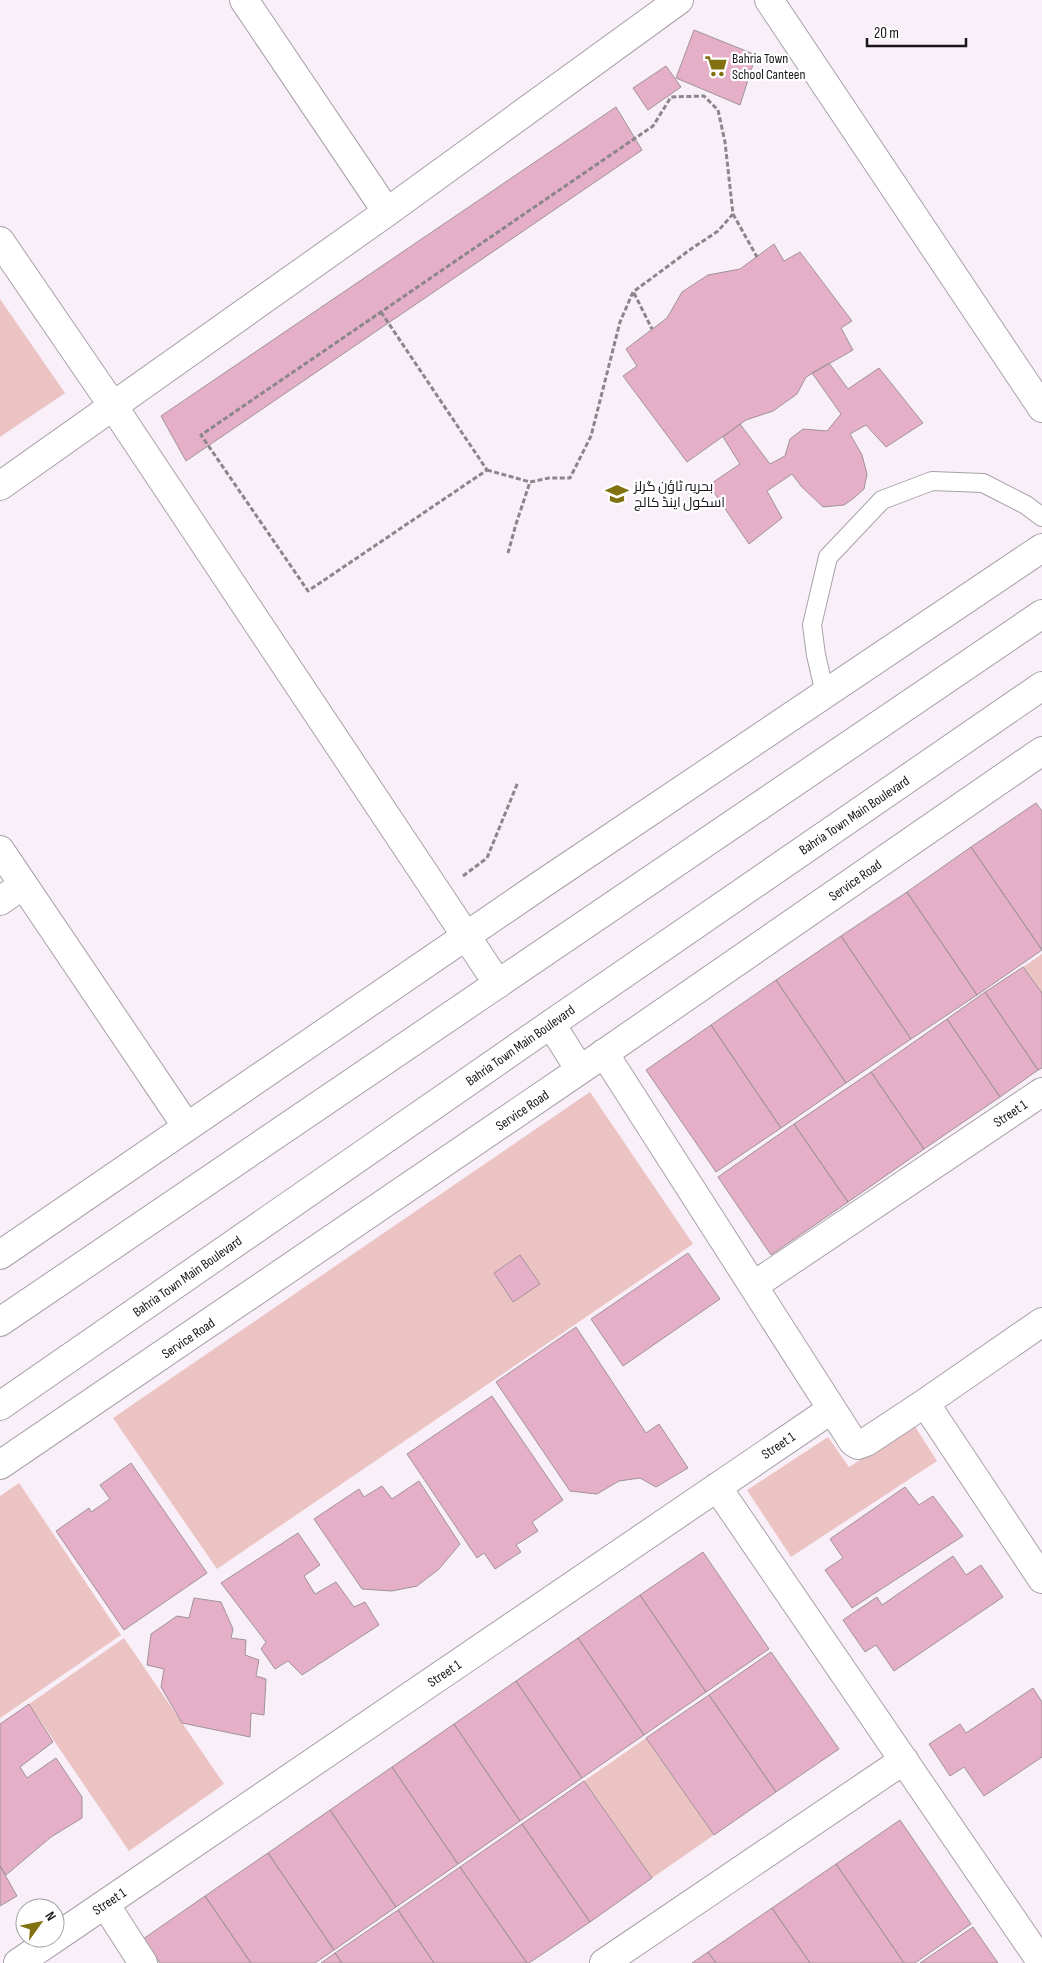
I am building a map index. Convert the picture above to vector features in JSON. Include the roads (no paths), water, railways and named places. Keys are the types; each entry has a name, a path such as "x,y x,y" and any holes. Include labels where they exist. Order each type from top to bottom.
{"street":[{"path":"244,0 387,212"},
{"path":"0,486 387,212 679,0"},
{"path":"768,0 1042,408"},
{"path":"0,241 113,406 498,984"},
{"path":"0,1256 466,936 1042,548"},
{"path":"0,1322 1042,614"},
{"name":"Bahria Town Main Boulevard","path":"0,1406 1042,686"},
{"name":"Service Road","path":"0,1465 580,1070 1042,751"},
{"path":"0,850 187,1127"},
{"path":"0,901 23,885"},
{"path":"551,1024 580,1070"},
{"path":"604,1053 853,1442 858,1444 866,1442 1042,1322"},
{"name":"Street 1","path":"753,1286 1042,1092"},
{"path":"925,1403 1033,1547 1042,1579"},
{"name":"Street 1","path":"65,1931 832,1408"},
{"path":"717,1487 1042,1963"},
{"path":"604,1963 904,1760"},
{"path":"105,1904 142,1963"},
{"name":"Street 1","path":"18,1963 40,1948"}],"lane":[{"path":"825,694 816,655 812,625 828,557 882,500 932,481 983,483 1026,505 1042,518"}],"place":[{"name":"Bahria Town School Canteen","path":"716,66"},
{"name":"بحریہ ٹاؤن گرلز اسکول اینڈ کالج","path":"617,494"}]}
